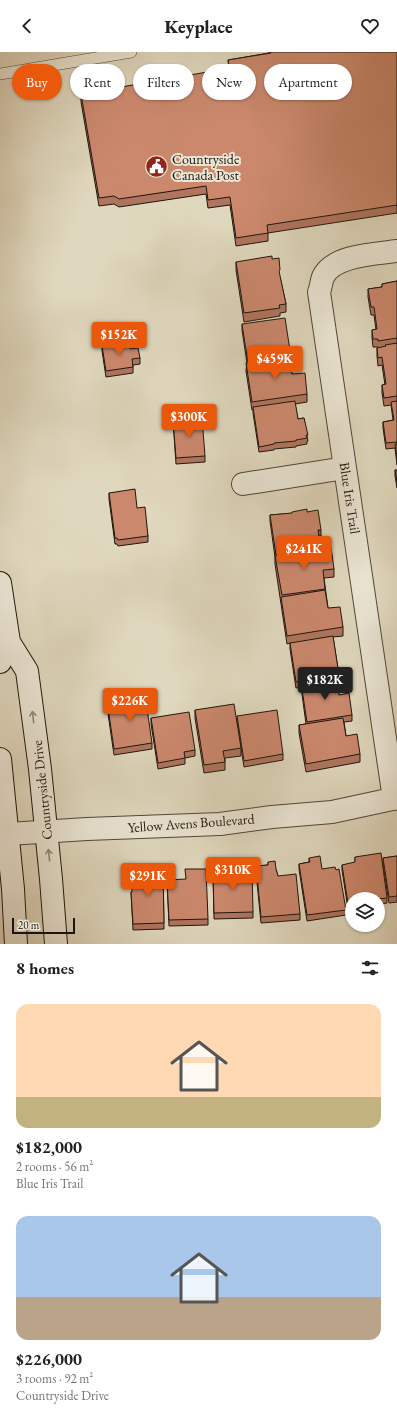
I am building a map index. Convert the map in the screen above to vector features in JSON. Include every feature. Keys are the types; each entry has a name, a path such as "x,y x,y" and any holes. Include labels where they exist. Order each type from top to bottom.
{"street":[{"name":"Blue Iris Trail","path":"396,799 319,292 324,276 336,264 351,258 397,251"},
{"path":"243,484 345,468"},
{"name":"Countryside Drive","path":"0,583 9,642 27,671 40,769 56,944"},
{"path":"0,662 9,642"},
{"path":"0,759 8,834 16,944"},
{"name":"Yellow Avens Boulevard","path":"8,834 87,829 220,824 272,817 332,812 396,799"}],"lane":[{"path":"0,74 131,52"}],"building":[{"path":"270,52 397,52 397,205 267,225 268,233 236,238 230,197 208,200 206,186 119,199 114,196 99,198 82,100 125,100 125,86 133,85 133,100 194,100 194,74 202,73 202,100 256,100 256,64 229,64 228,60 271,53"},
{"path":"272,256 272,259 279,258 279,271 286,304 279,305 280,308 244,313 236,262"},
{"path":"397,281 397,338 378,341 378,339 373,339 372,330 377,329 374,307 371,307 368,289 382,287 382,284"},
{"path":"285,318 291,357 248,363 242,324"},
{"path":"128,342 130,349 138,348 140,358 132,359 133,367 106,371 102,346"},
{"path":"397,343 397,396 384,398 382,385 386,384 382,357 378,358 377,348"},
{"path":"290,357 292,374 305,373 307,394 252,402 246,363"},
{"path":"295,401 298,419 304,418 308,435 306,435 307,438 259,447 253,407"},
{"path":"397,401 397,442 386,443 383,422 394,420 391,402"},
{"path":"202,418 205,456 176,458 173,420"},
{"path":"395,444 397,444 397,459"},
{"path":"395,470 397,470 397,482"},
{"path":"135,489 137,508 145,507 148,536 118,540 115,538 109,493"},
{"path":"307,509 307,512 318,510 321,530 318,530 320,545 317,546 318,549 276,555 270,515 292,513"},
{"path":"331,547 334,569 323,570 325,589 282,595 275,556"},
{"path":"325,590 328,608 340,607 343,627 287,636 281,597"},
{"path":"333,636 339,675 296,682 290,643"},
{"path":"336,678 339,695 349,693 352,715 307,722 301,683"},
{"path":"145,695 152,743 114,749 107,701"},
{"path":"234,704 241,748 223,751 225,762 204,765 195,710"},
{"path":"277,710 283,754 244,761 237,716"},
{"path":"189,712 195,750 184,752 185,758 158,763 151,718"},
{"path":"343,718 346,736 357,734 360,754 306,764 299,725"},
{"path":"381,853 387,898 385,898 385,892 346,892 342,865 355,862 355,857"},
{"path":"320,856 322,869 335,867 336,870 339,869 345,910 307,915 299,864 310,862 309,858"},
{"path":"397,856 397,896 389,897 383,858"},
{"path":"275,861 278,876 296,874 300,914 261,917 256,866 268,865 268,862"},
{"path":"163,868 164,923 133,924 131,892 132,874 142,873 142,869"},
{"path":"185,869 206,869 208,919 169,920 167,880 186,879"},
{"path":"225,869 252,869 253,912 214,913 213,874 225,874"}],"place":[{"name":"Countryside Canada Post","path":"156,167"}]}
